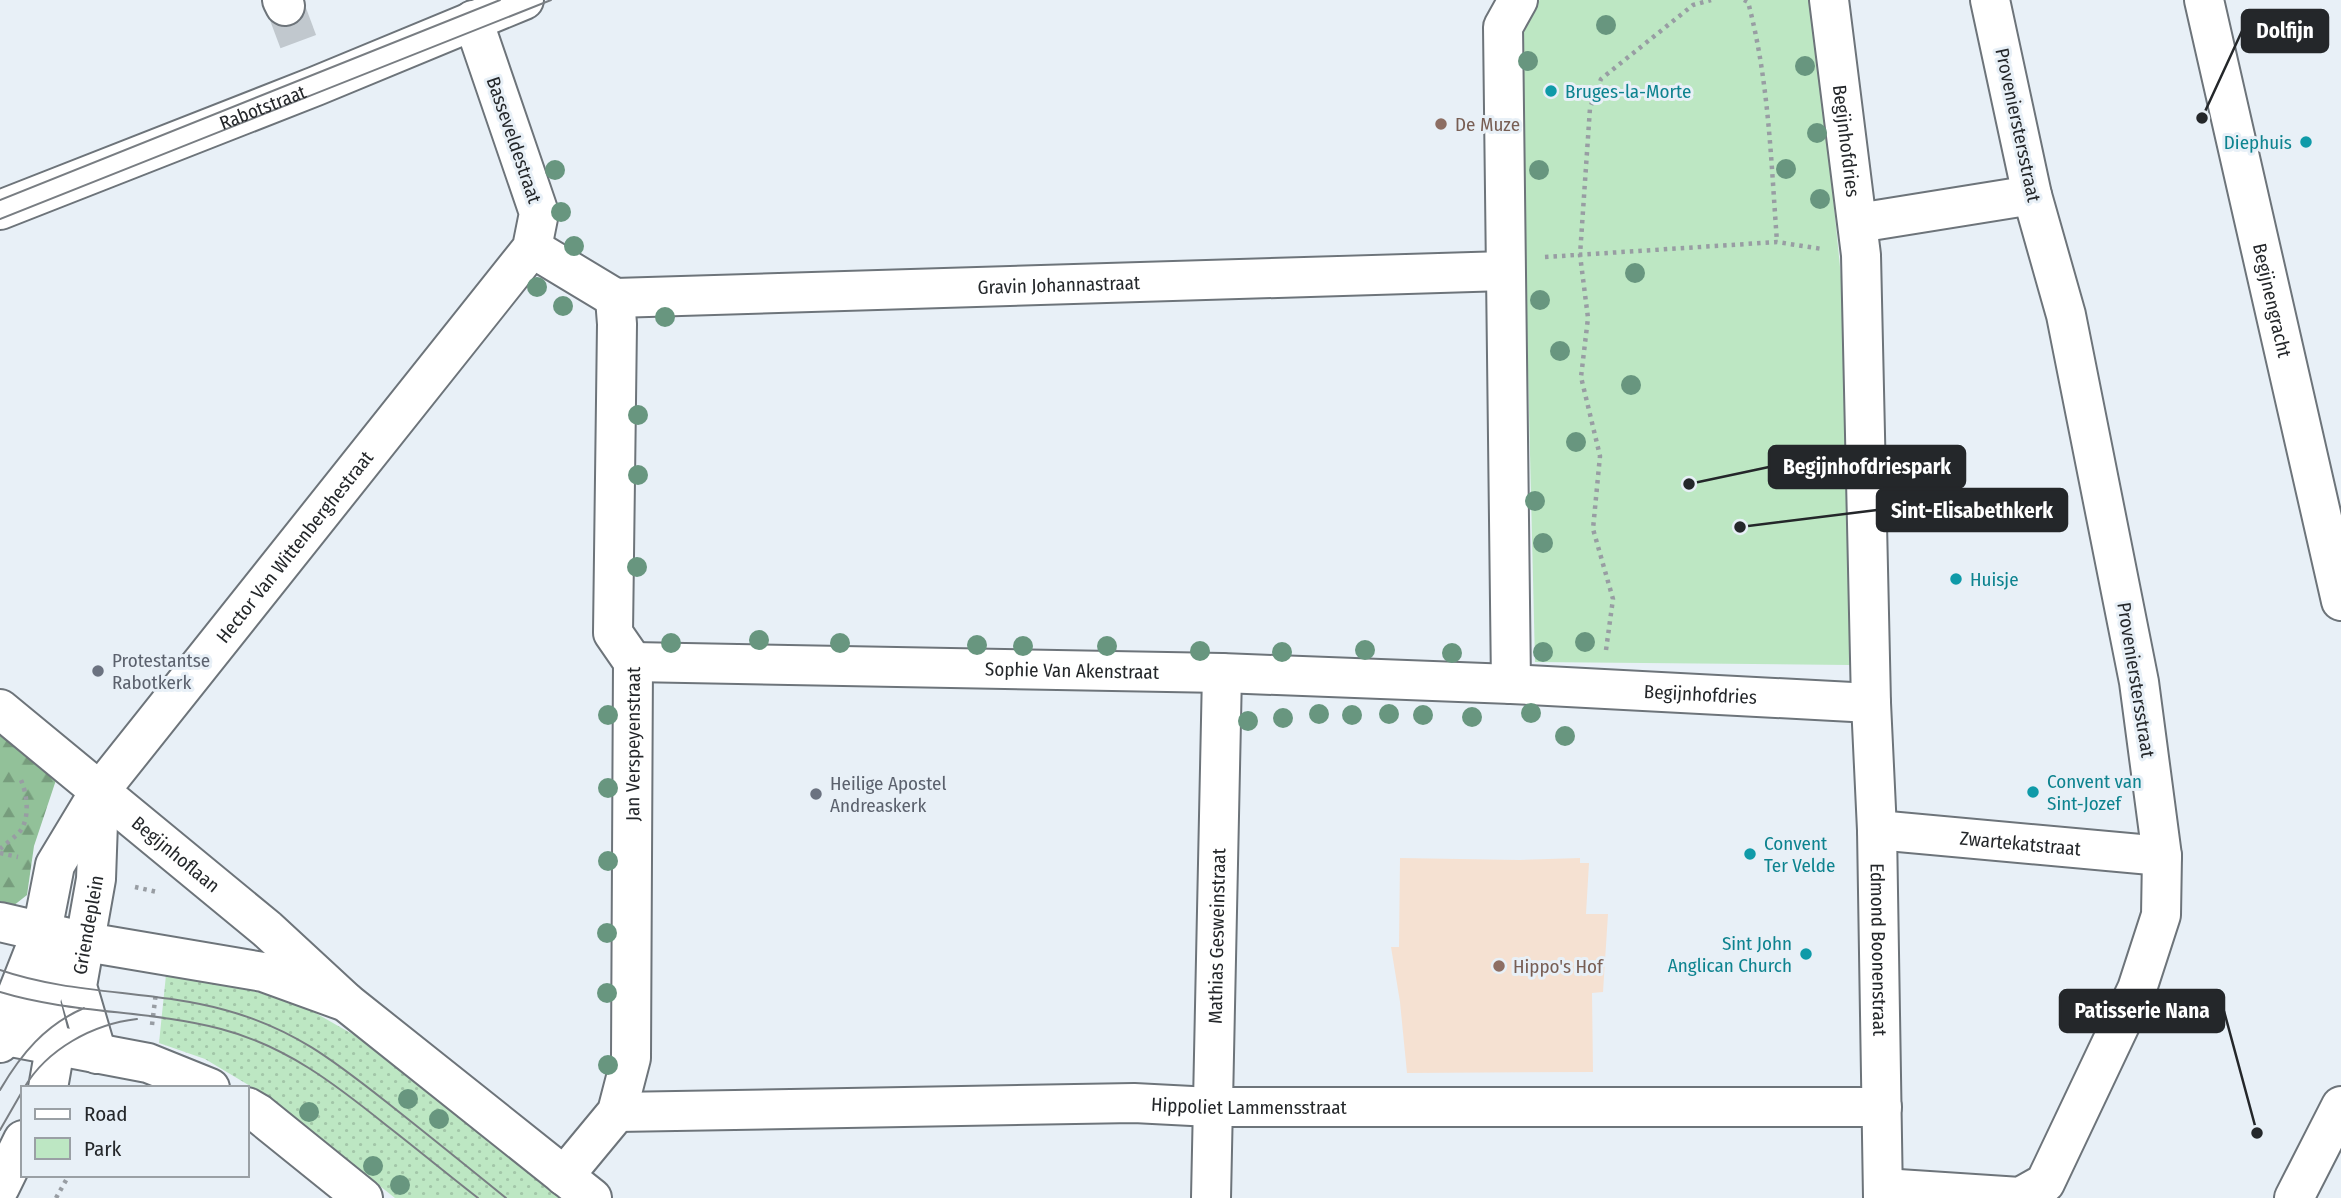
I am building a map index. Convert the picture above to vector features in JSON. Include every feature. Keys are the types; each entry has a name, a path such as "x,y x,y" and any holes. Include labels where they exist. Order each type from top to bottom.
{"street":[{"name":"Rabotstraat","path":"0,210 310,72 473,20 524,0"},
{"path":"1511,684 1503,27 1518,0"},
{"name":"Begijnhofdries","path":"1511,684 1871,703 1859,239 1829,0"},
{"name":"Begijnengracht","path":"2204,0 2341,601"},
{"name":"Provenierstersstraat","path":"1883,1193 2020,1197 2045,1183 2137,989 2161,915 2162,856 2136,669 2066,315 2032,195 1993,9"},
{"name":"Basseveldestraat","path":"473,20 539,213 532,248"},
{"path":"1859,239 2032,195"},
{"path":"532,248 615,298"},
{"name":"Hector Van Wittenberghestraat","path":"42,931 55,865 99,792 532,248"},
{"name":"Gravin Johannastraat","path":"615,298 1505,271"},
{"name":"Jan Verspeyenstraat","path":"578,1187 617,1112 631,1058 633,662 613,633 617,324 615,298"},
{"name":"Sophie Van Akenstraat","path":"633,662 1222,673 1511,684"},
{"name":"Mathias Gesweinstraat","path":"1210,1198 1222,673"},
{"name":"Edmond Boonenstraat","path":"1871,703 1877,830 1883,1193"},
{"name":"Begijnhoflaan","path":"0,709 267,929 346,1002 578,1187"},
{"name":"Griendeplein","path":"70,1049 77,986 96,879 99,792"},
{"name":"Zwartekatstraat","path":"1877,830 2162,856"},
{"name":"Begijnhoflaan","path":"0,922 86,942 263,972 346,1002"},
{"path":"42,931 1,1038 148,1063 205,1086"},
{"name":"Griendeplein","path":"42,931 50,962 41,1002 70,1049"},
{"name":"Griendeplein","path":"48,1086 54,1054 70,1049"},
{"name":"Hippoliet Lammensstraat","path":"617,1112 1134,1103 1211,1107 1882,1107"},
{"path":"2294,1198 2341,1106"},
{"path":"248,1108 363,1198"},
{"path":"0,1187 21,1144"}],"path":[{"path":"1601,690 1613,599 1593,528 1600,456 1581,377 1588,318 1580,255 1590,108 1601,79 1693,5 1711,0"},
{"path":"1744,0 1748,2 1758,40 1768,113 1777,242"},
{"path":"1505,271 1542,257 1859,239"},
{"path":"0,849 21,829 27,811 26,791 17,770"},
{"path":"56,1198 68,1177"}],"shaded area":[{"name":"Hippo's Hof","path":"1400,858 1580,858 1580,863 1589,863 1586,914 1608,914 1603,992 1592,993 1593,1072 1407,1073 1391,947 1399,947"}],"green space":[{"path":"1809,0 1825,116 1844,307 1850,665 1535,662 1520,37 1536,2"},
{"path":"0,734 56,780 34,846 27,895 13,906 0,901"},
{"path":"166,975 227,983 305,1007 354,1035 561,1198 395,1198 265,1095 205,1059 159,1043"}],"tunnel":[{"path":"285,6 304,57"}],"tram line":[{"path":"0,200 500,0"},
{"path":"0,219 551,0"},
{"path":"0,970 55,984 197,1004 225,1010 273,1027 315,1050 354,1077 506,1198"},
{"path":"0,992 55,1004 194,1023 245,1036 267,1045 329,1081 478,1198"},
{"path":"0,1090 16,1064 35,1042 57,1023 84,1008"},
{"path":"25,1086 45,1061 58,1050 104,1026 137,1019"},
{"path":"0,1130 21,1093"}],"place":[{"name":"Bruges-la-Morte","path":"1551,91"},
{"name":"Dolfijn","path":"2202,118"},
{"name":"De Muze","path":"1441,124"},
{"name":"Diephuis","path":"2306,142"},
{"name":"Begijnhofdriespark","path":"1689,484"},
{"name":"Sint-Elisabethkerk","path":"1740,527"},
{"name":"Huisje","path":"1956,579"},
{"name":"Protestantse Rabotkerk","path":"98,671"},
{"name":"Convent van Sint-Jozef","path":"2033,792"},
{"name":"Heilige Apostel Andreaskerk","path":"816,794"},
{"name":"Convent Ter Velde","path":"1750,854"},
{"name":"Sint John Anglican Church","path":"1806,954"},
{"name":"Hippo's Hof","path":"1499,966"},
{"name":"Patisserie Nana","path":"2257,1133"}]}
